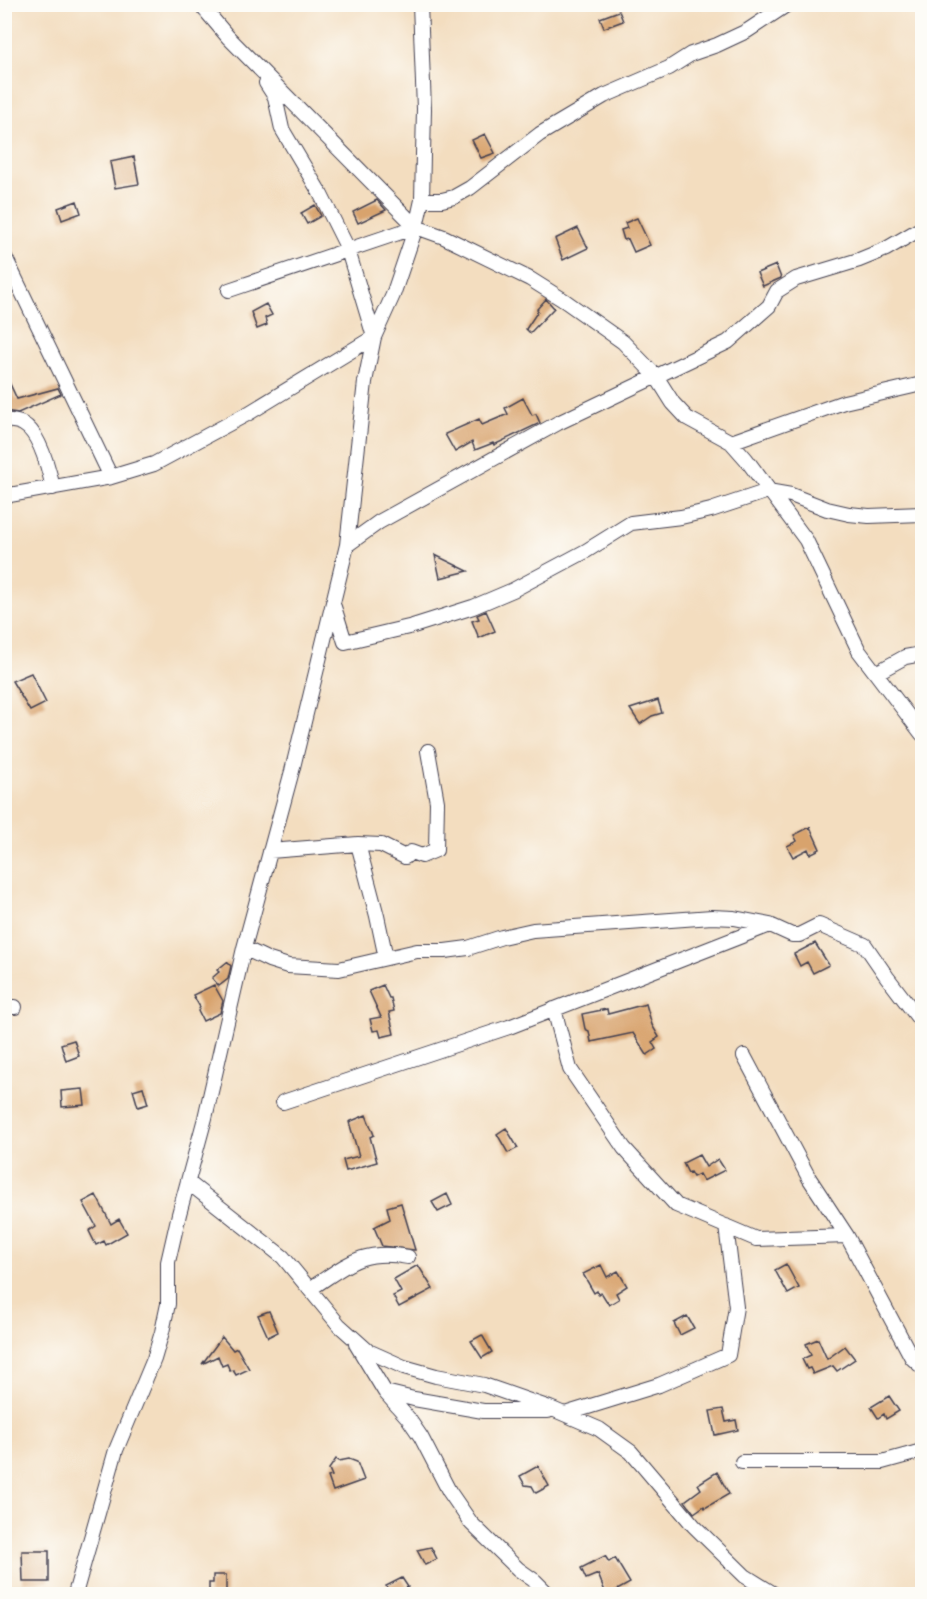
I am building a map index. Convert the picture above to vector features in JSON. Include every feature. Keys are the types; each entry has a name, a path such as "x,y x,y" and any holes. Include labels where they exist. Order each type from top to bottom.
{"street":[{"path":"200,4 251,60 416,227 444,237 530,279 565,301 623,342 656,376 673,403 687,418 731,442 806,540 859,651 922,734"},
{"path":"75,1594 116,1450 154,1359 162,1332 168,1304 168,1262 179,1214 189,1183 244,948 347,545 364,382 374,337 393,295 416,227 422,200 424,109 420,4"},
{"path":"422,200 442,200 470,188 540,134 603,96 669,68 691,54 747,31 788,4"},
{"path":"251,60 275,97 282,129 320,193 347,249 374,337"},
{"path":"229,290 416,227"},
{"path":"347,545 379,522 558,423 728,342 769,306 777,291 796,279 877,253 922,228"},
{"path":"4,255 111,477"},
{"path":"4,496 111,477 154,464 249,413 374,337"},
{"path":"731,442 844,402 922,384"},
{"path":"4,420 23,424 35,435 53,488"},
{"path":"333,605 345,642 413,626 473,607 513,590 586,551 631,523 681,517 711,510 768,491 791,495 826,509 849,514 869,516 922,514"},
{"path":"876,673 904,657 922,654"},
{"path":"270,851 381,844 405,857 411,852 422,856 436,850 437,802 428,751"},
{"path":"357,844 386,958"},
{"path":"244,948 288,966 339,969 417,951 468,948 533,930 712,917 734,918 770,925 792,935 819,924 865,945 922,1023"},
{"path":"283,1102 509,1027 770,925"},
{"path":"554,1010 570,1069 624,1148 676,1205 756,1239 847,1236"},
{"path":"744,1056 809,1178 847,1236 912,1358 922,1367"},
{"path":"189,1183 283,1257 339,1325 368,1351 404,1367 484,1385 561,1412 599,1429 631,1452 694,1526 745,1576 774,1594"},
{"path":"385,1392 483,1411 561,1412 659,1384 728,1355 736,1307 726,1226"},
{"path":"310,1289 349,1263 373,1254 408,1257"},
{"path":"353,1339 385,1392 421,1437 449,1491 471,1523 518,1569 548,1594"},
{"path":"742,1462 882,1462 922,1451"}],"building":[{"path":"619,11 623,21 604,28 600,18"},
{"path":"485,134 495,153 481,158 472,140"},
{"path":"134,157 139,184 115,188 110,162"},
{"path":"377,200 386,210 358,223 353,212"},
{"path":"77,201 81,213 62,220 58,208"},
{"path":"315,205 321,216 307,224 301,213"},
{"path":"637,218 650,245 634,252 628,239 624,240 621,230 627,228 625,223"},
{"path":"578,228 588,248 563,260 555,239"},
{"path":"776,265 781,278 763,286 757,273"},
{"path":"546,299 554,308 530,333 526,329 538,311 537,309"},
{"path":"266,304 272,315 265,318 267,325 257,329 251,312"},
{"path":"4,371 17,399 58,388 61,394 18,413 4,411"},
{"path":"523,398 532,415 536,414 540,423 494,445 493,443 475,450 472,442 455,452 445,434 479,419 482,425 508,414 505,408"},
{"path":"435,555 468,571 440,578"},
{"path":"486,611 495,631 479,638 472,621 479,619 477,615"},
{"path":"31,673 46,703 30,711 12,681"},
{"path":"658,700 662,713 640,724 630,709"},
{"path":"810,827 820,849 810,854 808,849 793,857 787,846 797,841 794,835"},
{"path":"815,943 829,965 813,973 807,962 800,966 794,954"},
{"path":"227,962 231,966 228,979 219,986 212,978 219,972 217,970"},
{"path":"214,985 223,1001 220,1013 203,1021 198,1011 200,1007 193,995"},
{"path":"383,985 391,998 394,1011 389,1012 394,1034 381,1037 379,1030 373,1031 370,1019 381,1017 369,991"},
{"path":"646,1004 652,1025 659,1037 652,1042 656,1049 647,1055 633,1033 591,1042 582,1014 607,1009 608,1014"},
{"path":"74,1040 79,1056 66,1061 61,1044"},
{"path":"143,1087 148,1104 138,1107 133,1090"},
{"path":"83,1089 85,1105 62,1107 61,1091"},
{"path":"366,1115 374,1135 370,1137 377,1162 346,1171 343,1160 359,1156 349,1122"},
{"path":"506,1128 518,1148 508,1153 497,1134"},
{"path":"699,1155 706,1167 718,1159 725,1170 703,1181 699,1174 693,1177 683,1163"},
{"path":"447,1194 452,1205 438,1212 432,1202"},
{"path":"96,1195 111,1224 119,1219 127,1233 106,1245 104,1241 96,1245 89,1231 96,1226 83,1202"},
{"path":"401,1203 415,1250 382,1246 374,1227 390,1219 387,1207"},
{"path":"786,1264 799,1288 788,1294 775,1270"},
{"path":"418,1265 433,1289 399,1307 393,1296 401,1292 394,1279"},
{"path":"601,1265 607,1277 618,1271 627,1286 616,1293 619,1299 609,1305 601,1292 594,1293 583,1274"},
{"path":"269,1311 278,1332 268,1337 258,1315"},
{"path":"687,1316 694,1328 680,1335 674,1323"},
{"path":"482,1335 492,1352 482,1358 471,1341"},
{"path":"222,1337 233,1350 237,1348 249,1369 236,1375 233,1370 230,1371 227,1364 222,1366 218,1356 202,1364"},
{"path":"818,1339 827,1359 845,1346 855,1359 837,1371 833,1366 813,1374 810,1368 807,1369 802,1359 811,1355 806,1344"},
{"path":"889,1396 899,1411 886,1419 884,1414 878,1418 871,1407"},
{"path":"723,1409 726,1422 736,1420 738,1430 715,1435 710,1411"},
{"path":"336,1459 339,1461 349,1459 357,1462 364,1480 333,1491 328,1477 332,1476 329,1469"},
{"path":"538,1466 549,1486 536,1493 532,1486 525,1485 520,1476"},
{"path":"717,1472 729,1494 694,1513 685,1501 701,1489 698,1484"},
{"path":"431,1547 437,1559 425,1565 417,1550"},
{"path":"22,1551 49,1551 49,1582 23,1582"},
{"path":"605,1556 609,1562 615,1558 630,1583 610,1594 606,1594 598,1574 586,1579 581,1568"},
{"path":"213,1575 226,1575 226,1594 209,1594 209,1583 213,1583"},
{"path":"402,1578 408,1587 396,1594 390,1594 386,1586"}]}
